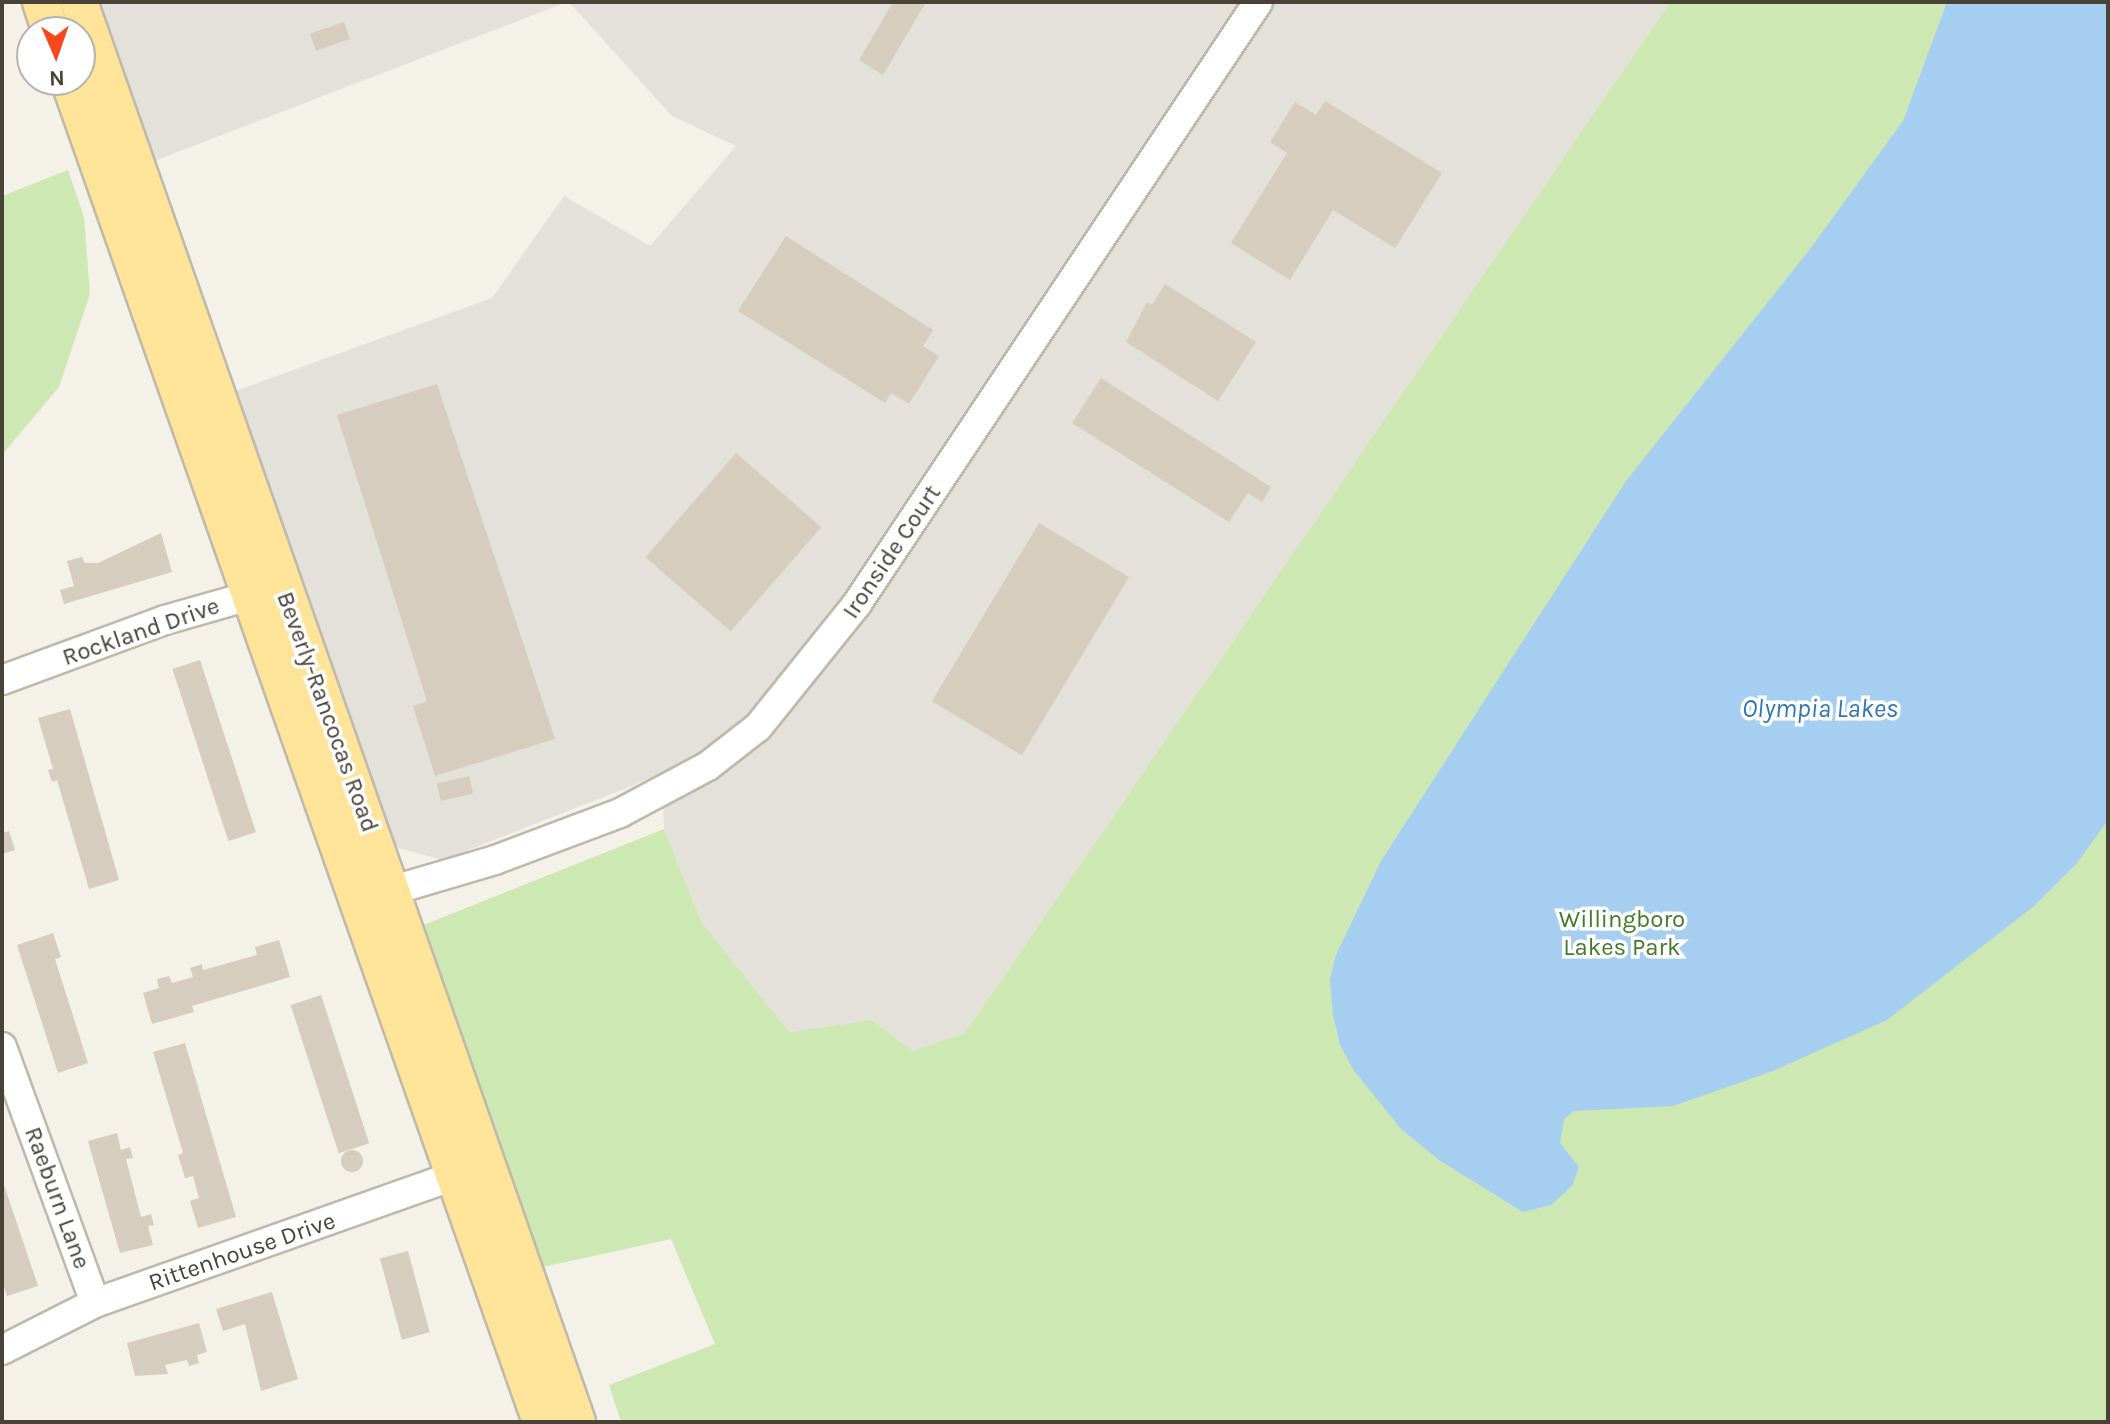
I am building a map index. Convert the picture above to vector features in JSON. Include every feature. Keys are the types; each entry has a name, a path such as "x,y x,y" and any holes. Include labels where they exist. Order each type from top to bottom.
{"main road":[{"name":"Beverly-Rancocas Road","path":"79,2 266,591 470,1171 541,1422"},
{"name":"Beverly-Rancocas Road","path":"75,96 266,591"},
{"name":"Beverly-Rancocas Road","path":"470,1171 577,1422"}],"street":[{"name":"Ironside Court","path":"373,896 520,851 651,800 708,766 758,727 857,604 1258,2"},
{"name":"Rockland Drive","path":"2,680 266,591"},
{"name":"Raeburn Lane","path":"2,1047 95,1303"},
{"name":"Rittenhouse Drive","path":"2,1350 95,1303 470,1171"}],"shaded area":[{"path":"98,2 567,2 149,163"},
{"path":"569,2 1670,2 965,1033 913,1051 872,1020 789,1032 702,923 664,829 662,774 443,860 395,847 227,394 492,298 564,196 650,246 736,146 672,116"}],"green space":[{"name":"Willingboro Lakes Park","path":"1670,2 2108,2 2108,1422 621,1422 609,1385 715,1344 671,1239 534,1269 416,928 664,829 702,923 789,1032 872,1020 913,1051 965,1033"},
{"path":"68,170 84,217 90,294 59,387 2,455 2,196"}],"water":[{"name":"Olympia Lakes","path":"1947,2 2108,2 2108,820 2077,863 2033,907 1887,1020 1773,1071 1673,1106 1574,1111 1564,1119 1560,1143 1579,1167 1572,1186 1551,1205 1523,1212 1439,1160 1402,1130 1354,1071 1340,1045 1333,1015 1330,979 1336,955 1381,861 1626,481 1810,249 1903,121"}],"building":[{"path":"893,2 926,2 883,75 859,60"},
{"path":"344,22 350,39 316,51 310,34"},
{"path":"1325,101 1442,173 1395,248 1333,210 1290,280 1231,243 1287,153 1270,142 1295,102 1316,115"},
{"path":"786,236 933,330 923,346 939,356 909,404 891,393 885,403 738,311"},
{"path":"1165,284 1256,342 1218,401 1126,342 1147,302 1152,305"},
{"path":"1101,378 1271,487 1262,502 1248,493 1229,522 1072,423"},
{"path":"437,384 555,739 435,776 413,706 427,701 337,415"},
{"path":"736,453 821,527 731,631 645,557"},
{"path":"1039,523 1129,577 1022,755 932,701"},
{"path":"161,533 172,572 64,604 60,590 74,586 67,561 82,557 85,563 98,563"},
{"path":"200,660 256,832 228,841 172,669"},
{"path":"70,709 119,880 89,889 57,780 52,782 48,770 53,769 38,718"},
{"path":"469,776 473,794 441,801 437,783"},
{"path":"9,831 15,850 2,854 2,833"},
{"path":"53,933 61,957 55,959 88,1063 58,1073 17,945"},
{"path":"279,940 290,977 192,1006 194,1012 152,1024 143,993 159,988 157,979 169,976 172,983 193,977 190,968 202,964 203,970 257,955 255,947"},
{"path":"321,995 369,1143 339,1153 291,1005"},
{"path":"185,1043 236,1217 198,1228 190,1201 199,1198 193,1176 185,1178 178,1155 183,1153 153,1052"},
{"path":"117,1133 121,1150 130,1147 133,1158 126,1159 141,1217 151,1214 154,1225 148,1226 153,1245 120,1253 88,1141"},
{"path":"352,1150 360,1153 363,1161 360,1169 352,1172 344,1169 341,1161 344,1153"},
{"path":"2,1179 38,1286 7,1296 2,1281"},
{"path":"408,1251 430,1332 402,1340 380,1259"},
{"path":"272,1292 298,1379 261,1391 245,1324 223,1331 216,1309"},
{"path":"199,1323 207,1352 197,1355 199,1363 189,1366 187,1360 165,1365 168,1374 135,1376 127,1343"}]}
